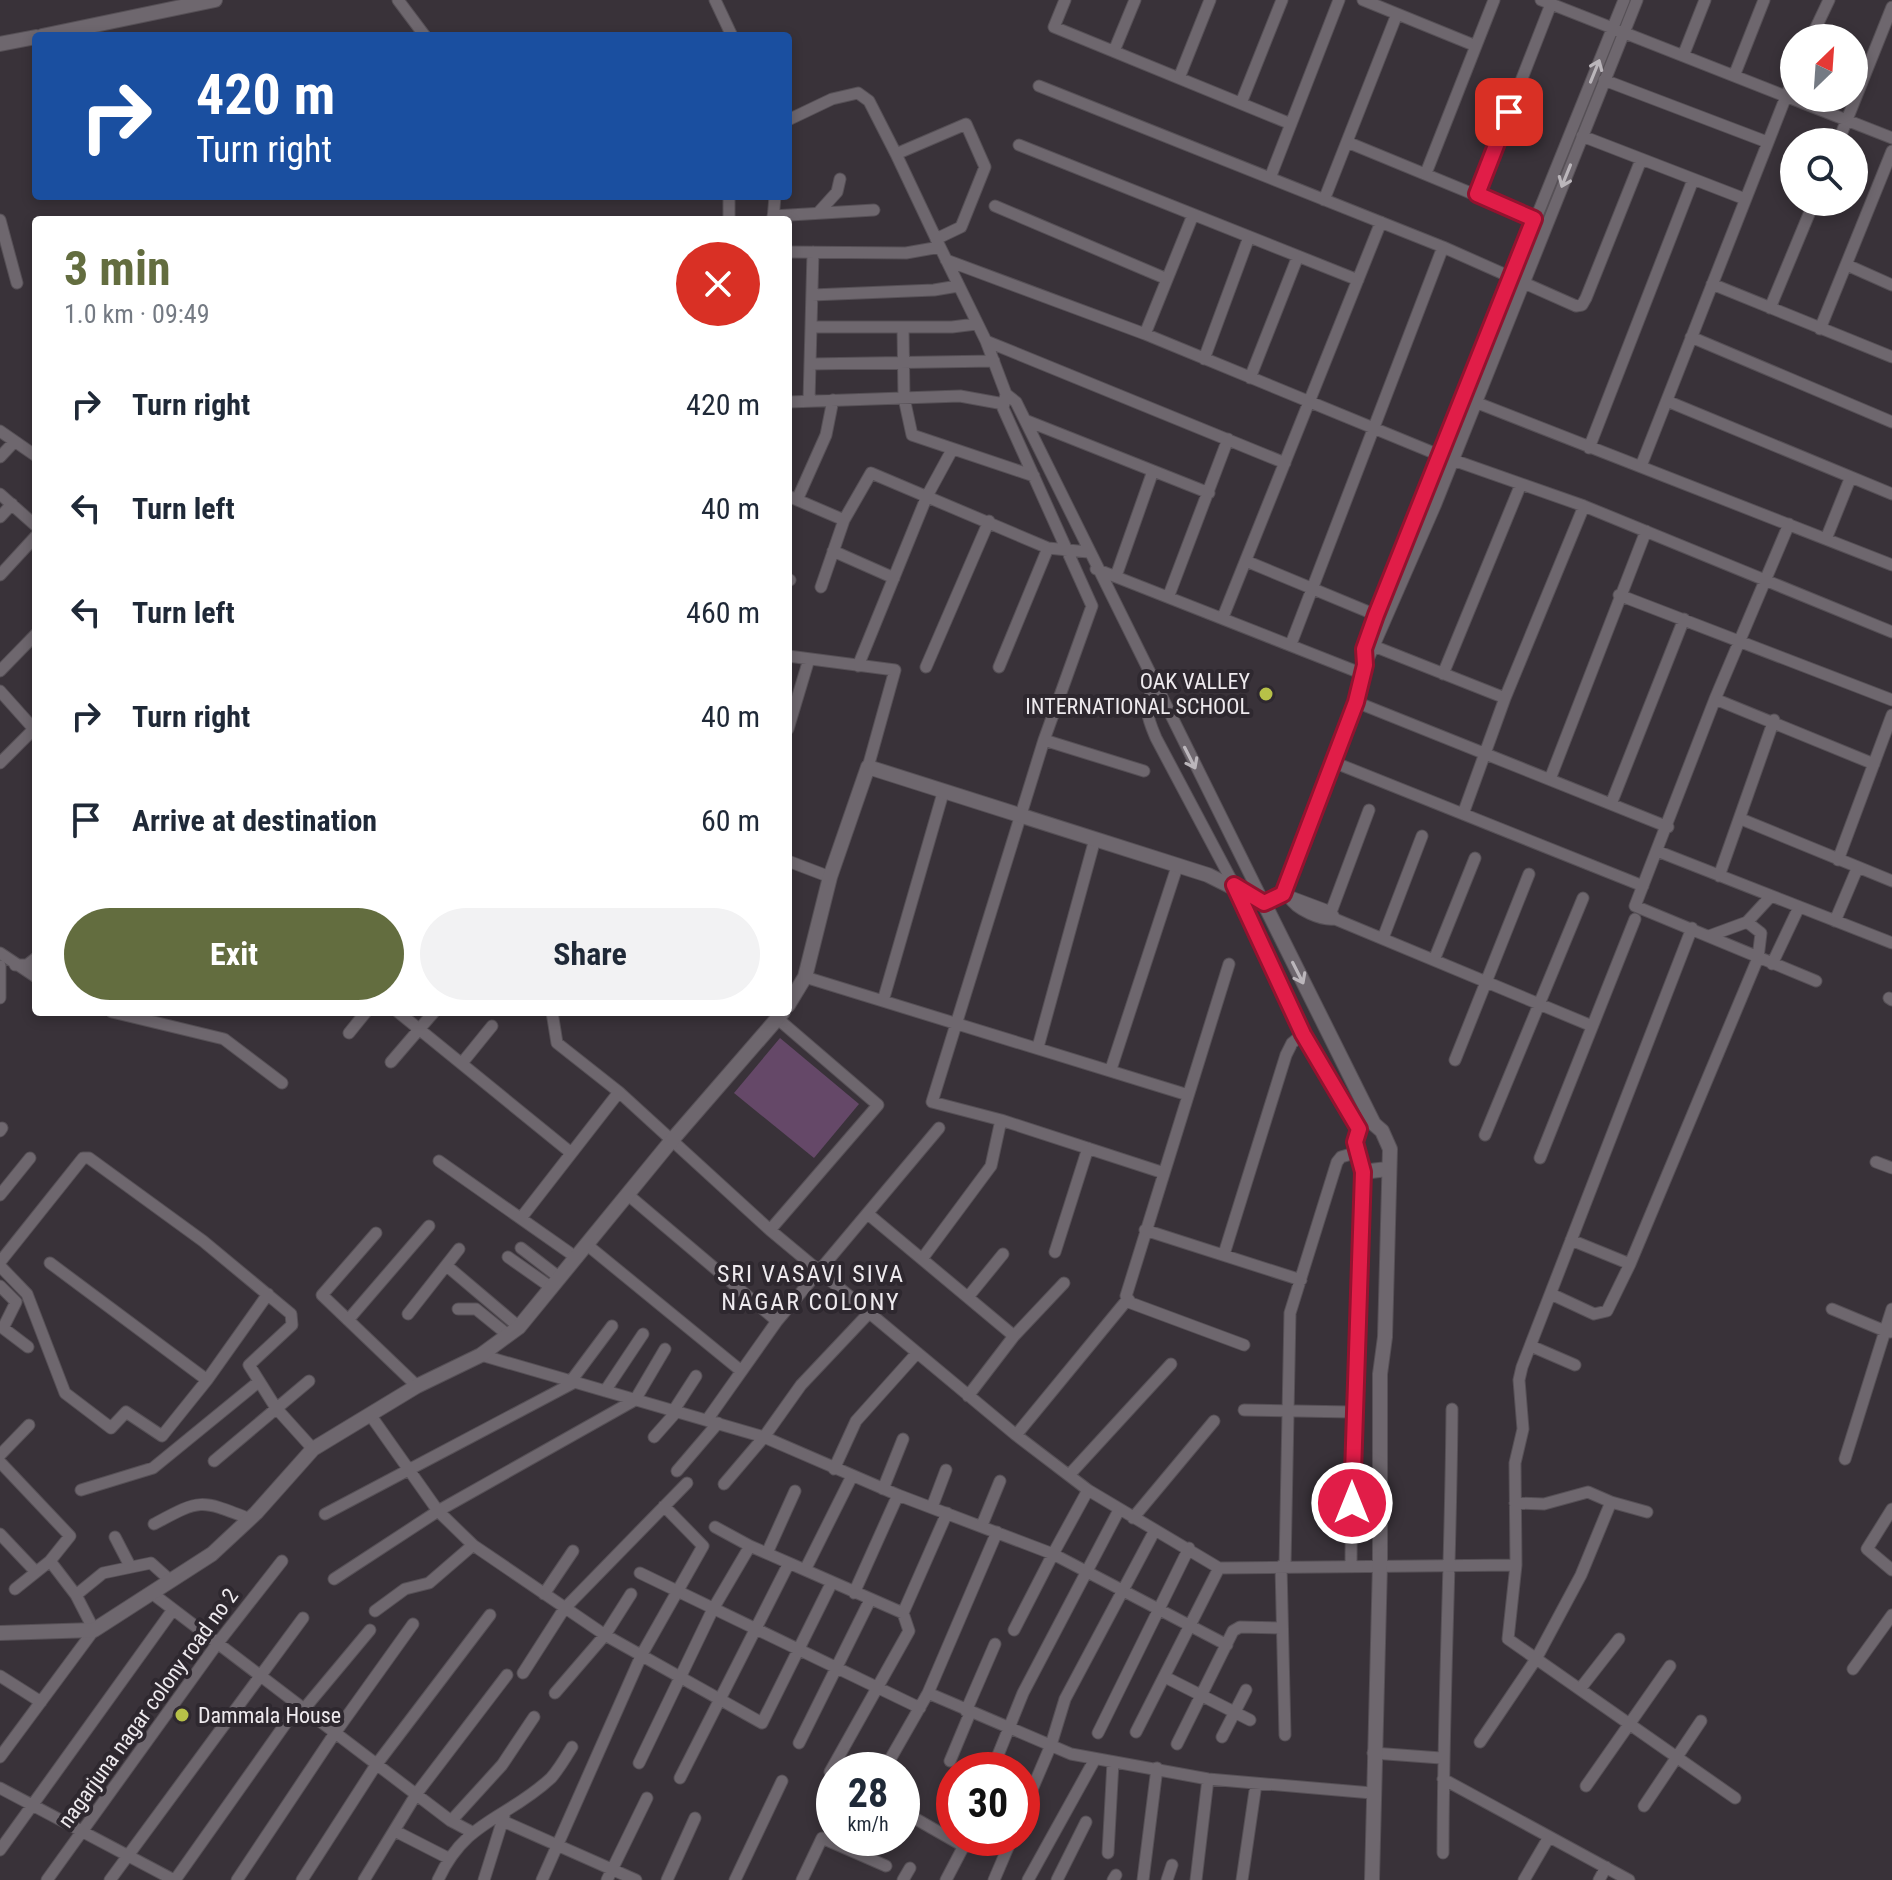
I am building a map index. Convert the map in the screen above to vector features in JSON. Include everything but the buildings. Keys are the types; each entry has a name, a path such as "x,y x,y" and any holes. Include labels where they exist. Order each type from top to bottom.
{"street":[{"path":"59,32 178,4 215,0"},
{"path":"398,0 422,32"},
{"path":"715,0 730,32"},
{"path":"1065,0 1054,27 1291,124"},
{"path":"1114,51 1135,0"},
{"path":"1179,78 1210,0"},
{"path":"1241,103 1282,0"},
{"path":"1270,178 1339,0"},
{"path":"1363,0 1476,46"},
{"path":"1426,173 1494,0"},
{"path":"1286,896 1356,702 1364,669 1364,649 1376,615 1439,455 1582,136 1604,80 1624,0"},
{"path":"1364,669 1376,647 1475,402 1534,219 1618,30 1637,0"},
{"path":"1683,56 1705,0"},
{"path":"1734,76 1764,0"},
{"path":"1818,24 1829,0"},
{"path":"1477,194 1546,2 1780,94"},
{"path":"1844,128 1892,7"},
{"path":"1324,200 1397,14"},
{"path":"0,44 32,38"},
{"path":"1604,80 1767,142"},
{"path":"1039,86 1582,305 1641,160"},
{"path":"792,118 832,99 858,93 869,101 986,341 1005,399 1078,552 1092,606 1019,817 932,1102 1001,1120 1164,1173"},
{"path":"1641,466 1780,109"},
{"path":"1825,112 1892,138"},
{"path":"792,252 912,252 938,243 961,227 982,181 985,167 966,124 896,154"},
{"path":"1582,136 1745,199"},
{"path":"1347,142 1534,219"},
{"path":"1019,145 1358,280"},
{"path":"1820,329 1892,151"},
{"path":"818,213 837,192 840,179"},
{"path":"1589,448 1693,180"},
{"path":"995,206 1167,279"},
{"path":"791,216 874,210"},
{"path":"1145,334 1193,215"},
{"path":"1770,308 1808,216"},
{"path":"0,220 17,283"},
{"path":"1223,617 1381,222"},
{"path":"1204,359 1249,237"},
{"path":"1291,644 1443,247"},
{"path":"809,401 813,252"},
{"path":"1250,378 1298,256"},
{"path":"946,260 1145,334 1439,455 1584,506 1892,632"},
{"path":"1847,265 1892,285"},
{"path":"1712,284 1892,357"},
{"path":"812,295 958,286"},
{"path":"811,327 903,328 976,324"},
{"path":"903,328 904,398 912,435 1043,480"},
{"path":"1691,337 1892,422"},
{"path":"986,341 1285,463"},
{"path":"810,364 994,361"},
{"path":"792,402 960,396 1016,402 1025,420 1043,480 1078,552 1096,569 1369,1113 1387,1139 1372,1880"},
{"path":"833,400 826,435 793,498 844,520"},
{"path":"1667,401 1892,494"},
{"path":"1475,402 1892,565"},
{"path":"1025,420 1209,493"},
{"path":"0,431 32,453"},
{"path":"1169,595 1228,439"},
{"path":"0,457 14,442"},
{"path":"858,666 927,496 952,450"},
{"path":"1116,576 1153,471"},
{"path":"821,587 844,520 871,473 1048,548 1078,552"},
{"path":"1826,539 1850,479"},
{"path":"1443,674 1521,484"},
{"path":"0,494 32,522"},
{"path":"0,517 12,504"},
{"path":"1463,814 1505,698 1584,506"},
{"path":"926,667 989,521"},
{"path":"1789,524 1715,699 1635,906 1816,981"},
{"path":"1550,779 1646,531"},
{"path":"0,575 32,540"},
{"path":"999,667 1048,548"},
{"path":"833,551 894,578"},
{"path":"1246,561 1376,615"},
{"path":"1096,569 1364,669"},
{"path":"1619,595 1739,644 1892,700"},
{"path":"1611,804 1684,619"},
{"path":"0,671 32,638"},
{"path":"1376,647 1505,698"},
{"path":"792,657 895,670 868,767 830,877 805,977 792,998"},
{"path":"792,716 809,659"},
{"path":"1155,688 1147,702 1151,727 1234,885 1297,1038 1359,1129 1355,1142 1363,1172 1352,1412 1351,1565"},
{"path":"0,691 32,725"},
{"path":"1715,699 1774,720 1874,764"},
{"path":"1356,702 1668,827"},
{"path":"1838,860 1892,715"},
{"path":"1719,876 1774,720"},
{"path":"0,763 32,731"},
{"path":"1044,740 1144,771"},
{"path":"1333,762 1643,886"},
{"path":"868,767 1234,885 1264,903 1286,896"},
{"path":"883,1001 943,793"},
{"path":"1333,916 1369,810"},
{"path":"1741,819 1892,881"},
{"path":"1383,938 1422,836"},
{"path":"1038,1047 1095,839"},
{"path":"1657,851 1892,943"},
{"path":"1434,960 1475,858"},
{"path":"792,863 830,877"},
{"path":"1111,1069 1177,867"},
{"path":"1835,921 1857,869"},
{"path":"1455,1060 1529,874"},
{"path":"1286,896 1293,904 1318,916 1333,916 1592,1026"},
{"path":"1708,936 1747,922 1771,896"},
{"path":"1485,1135 1583,898"},
{"path":"1772,964 1799,907"},
{"path":"1540,1158 1635,919"},
{"path":"1551,1294 1601,1315 1607,1311 1630,1264 1758,958 1761,933 1747,922"},
{"path":"1692,928 1519,1380 1523,1429 1515,1463 1516,1565 1508,1639 1735,1798"},
{"path":"0,953 32,975"},
{"path":"15,965 27,965 32,961"},
{"path":"1016,1435 1127,1300 1145,1230 1229,964"},
{"path":"0,966 0,998"},
{"path":"805,977 957,1021 1188,1095"},
{"path":"129,1016 224,1039 282,1083"},
{"path":"349,1033 363,1016"},
{"path":"403,1016 570,1152"},
{"path":"391,1062 431,1016"},
{"path":"553,1016 557,1043 619,1092 770,1230 968,1396 1088,1490 1219,1568 1516,1565"},
{"path":"0,1757 5,1740 41,1702 94,1630 212,1554 257,1512 313,1449 417,1386 481,1355 513,1331 577,1258 672,1140 781,1016 878,1105 770,1230"},
{"path":"462,1063 492,1026"},
{"path":"1224,1254 1297,1038"},
{"path":"521,1218 619,1092"},
{"path":"1354,1120 1369,1113"},
{"path":"922,1259 991,1166 1001,1120"},
{"path":"677,1471 713,1421 740,1370 777,1321 939,1128"},
{"path":"1055,1252 1088,1148"},
{"path":"1285,1735 1282,1628 1290,1313 1337,1162 1341,1157 1358,1152"},
{"path":"268,1294 207,1380 162,1436 126,1412 111,1428 65,1393 27,1294 0,1264 86,1157 203,1241 268,1294 291,1314 294,1322 249,1365 257,1383 276,1408 313,1449"},
{"path":"0,1195 30,1158"},
{"path":"439,1161 577,1258"},
{"path":"1876,1162 1892,1168"},
{"path":"1363,1172 1387,1169"},
{"path":"627,1194 777,1321"},
{"path":"868,1214 1014,1336"},
{"path":"348,1320 429,1226"},
{"path":"1145,1230 1301,1280"},
{"path":"376,1233 322,1295 417,1386"},
{"path":"1571,1240 1630,1264"},
{"path":"586,1244 740,1370"},
{"path":"521,1248 556,1283"},
{"path":"408,1314 459,1249"},
{"path":"968,1297 1003,1254"},
{"path":"508,1257 556,1283"},
{"path":"50,1263 207,1380"},
{"path":"447,1266 513,1331"},
{"path":"968,1396 1014,1336 1064,1283"},
{"path":"0,1286 13,1295 16,1302 3,1328 28,1347"},
{"path":"1127,1300 1244,1345"},
{"path":"458,1309 476,1309 513,1331"},
{"path":"1832,1309 1889,1332"},
{"path":"1845,1459 1889,1332 1892,1309"},
{"path":"724,1484 764,1437 801,1385 869,1313"},
{"path":"325,1514 573,1381 612,1326"},
{"path":"605,1391 643,1334"},
{"path":"1531,1346 1575,1365"},
{"path":"334,1579 438,1511 635,1400 665,1349"},
{"path":"834,1469 856,1421 917,1353"},
{"path":"481,1355 764,1437 883,1489 1053,1554 1227,1645"},
{"path":"1070,1474 1171,1364"},
{"path":"654,1437 676,1411 696,1376"},
{"path":"214,1461 309,1381"},
{"path":"81,1490 153,1468 257,1383"},
{"path":"1443,1853 1441,1758 1451,1566 1452,1409"},
{"path":"1244,1410 1352,1412"},
{"path":"371,1416 438,1511 473,1545 605,1635 762,1723 831,1584"},
{"path":"1133,1518 1214,1421"},
{"path":"0,1455 29,1425"},
{"path":"883,1489 903,1439"},
{"path":"0,1462 70,1536 50,1561 15,1589"},
{"path":"932,1507 946,1470"},
{"path":"805,1570 852,1476"},
{"path":"982,1525 1000,1481"},
{"path":"523,1673 564,1609 687,1483"},
{"path":"1014,1630 1088,1490"},
{"path":"767,1553 795,1491"},
{"path":"1515,1503 1544,1504 1588,1492 1647,1512"},
{"path":"854,1593 898,1495"},
{"path":"1480,1742 1536,1659 1581,1575 1611,1502"},
{"path":"154,1524 190,1504 257,1512"},
{"path":"542,1880 642,1654 703,1546 664,1506"},
{"path":"1892,1509 1867,1549 1870,1555 1892,1570"},
{"path":"998,1752 1007,1727 1119,1510"},
{"path":"841,1752 909,1631 903,1613 947,1513"},
{"path":"715,1527 831,1584 903,1613"},
{"path":"1040,1771 1065,1699 1155,1530"},
{"path":"894,1752 928,1693 997,1532"},
{"path":"0,1534 36,1572"},
{"path":"115,1537 130,1566"},
{"path":"375,1611 405,1589 429,1583 473,1545"},
{"path":"639,1763 683,1679 713,1609 750,1546"},
{"path":"1098,1733 1189,1548"},
{"path":"544,1594 573,1551"},
{"path":"50,1561 76,1595 94,1630"},
{"name":"nagarjuna nagar colony road no 2","path":"47,1880 217,1644 282,1561"},
{"path":"680,1778 753,1628 789,1563"},
{"path":"76,1595 103,1573 130,1566 155,1564 171,1581"},
{"path":"1136,1732 1219,1568"},
{"path":"640,1573 920,1708"},
{"path":"153,1594 376,1765 451,1821 470,1831"},
{"path":"555,1693 605,1635 631,1594"},
{"path":"799,1743 870,1600"},
{"path":"0,1850 172,1611"},
{"path":"302,1880 376,1765 490,1615"},
{"path":"110,1880 258,1675 303,1618"},
{"path":"1853,1669 1891,1618"},
{"path":"237,1880 335,1733 413,1624"},
{"path":"1177,1744 1233,1631 1240,1627 1282,1628"},
{"path":"0,1633 94,1630"},
{"path":"0,1788 80,1833 175,1880 301,1708 370,1630"},
{"path":"1580,1689 1619,1639"},
{"path":"953,1752 995,1644"},
{"path":"1586,1786 1670,1666"},
{"path":"369,1879 417,1793 507,1675"},
{"path":"0,1676 41,1702"},
{"path":"1165,1677 1250,1720"},
{"path":"1222,1737 1246,1690"},
{"path":"928,1693 1051,1745 1095,1759 1208,1779 1372,1793"},
{"path":"451,1821 502,1765 534,1717"},
{"path":"1644,1806 1701,1721"},
{"path":"438,1880 448,1858 470,1831 504,1818 549,1779 572,1747"},
{"path":"1373,1753 1441,1758"},
{"path":"1028,1880 1095,1759"},
{"path":"1108,1853 1113,1762"},
{"path":"1143,1880 1157,1768"},
{"path":"1196,1880 1208,1779"},
{"path":"1443,1779 1629,1880"},
{"path":"735,1880 782,1781"},
{"path":"1242,1880 1256,1784"},
{"path":"607,1880 647,1798"},
{"path":"504,1818 557,1847 636,1880"},
{"path":"484,1880 504,1818"},
{"path":"667,1880 695,1818"},
{"path":"1057,1880 1086,1822"},
{"path":"397,1832 448,1858"},
{"path":"1524,1880 1549,1837"},
{"path":"802,1880 822,1838 886,1866"},
{"path":"946,1880 959,1856"},
{"path":"994,1880 1004,1856"},
{"path":"1167,1880 1172,1865"},
{"path":"1599,1880 1606,1867"},
{"path":"903,1880 910,1868"}],"shaded area":[{"path":"780,1038 859,1104 814,1158 734,1093"}],"place":[{"name":"OAK VALLEY INTERNATIONAL SCHOOL","path":"1266,694"},
{"name":"Dammala House","path":"182,1715"}],"district":[{"name":"SRI VASAVI SIVA NAGAR COLONY","path":"811,1288"}],"route":[{"path":"1352,1503 1352,1412 1363,1172 1355,1142 1359,1129 1303,1034 1260,947 1234,885 1264,903 1283,894 1356,702 1365,665 1364,649 1376,615 1534,219 1477,194 1509,112"}]}
